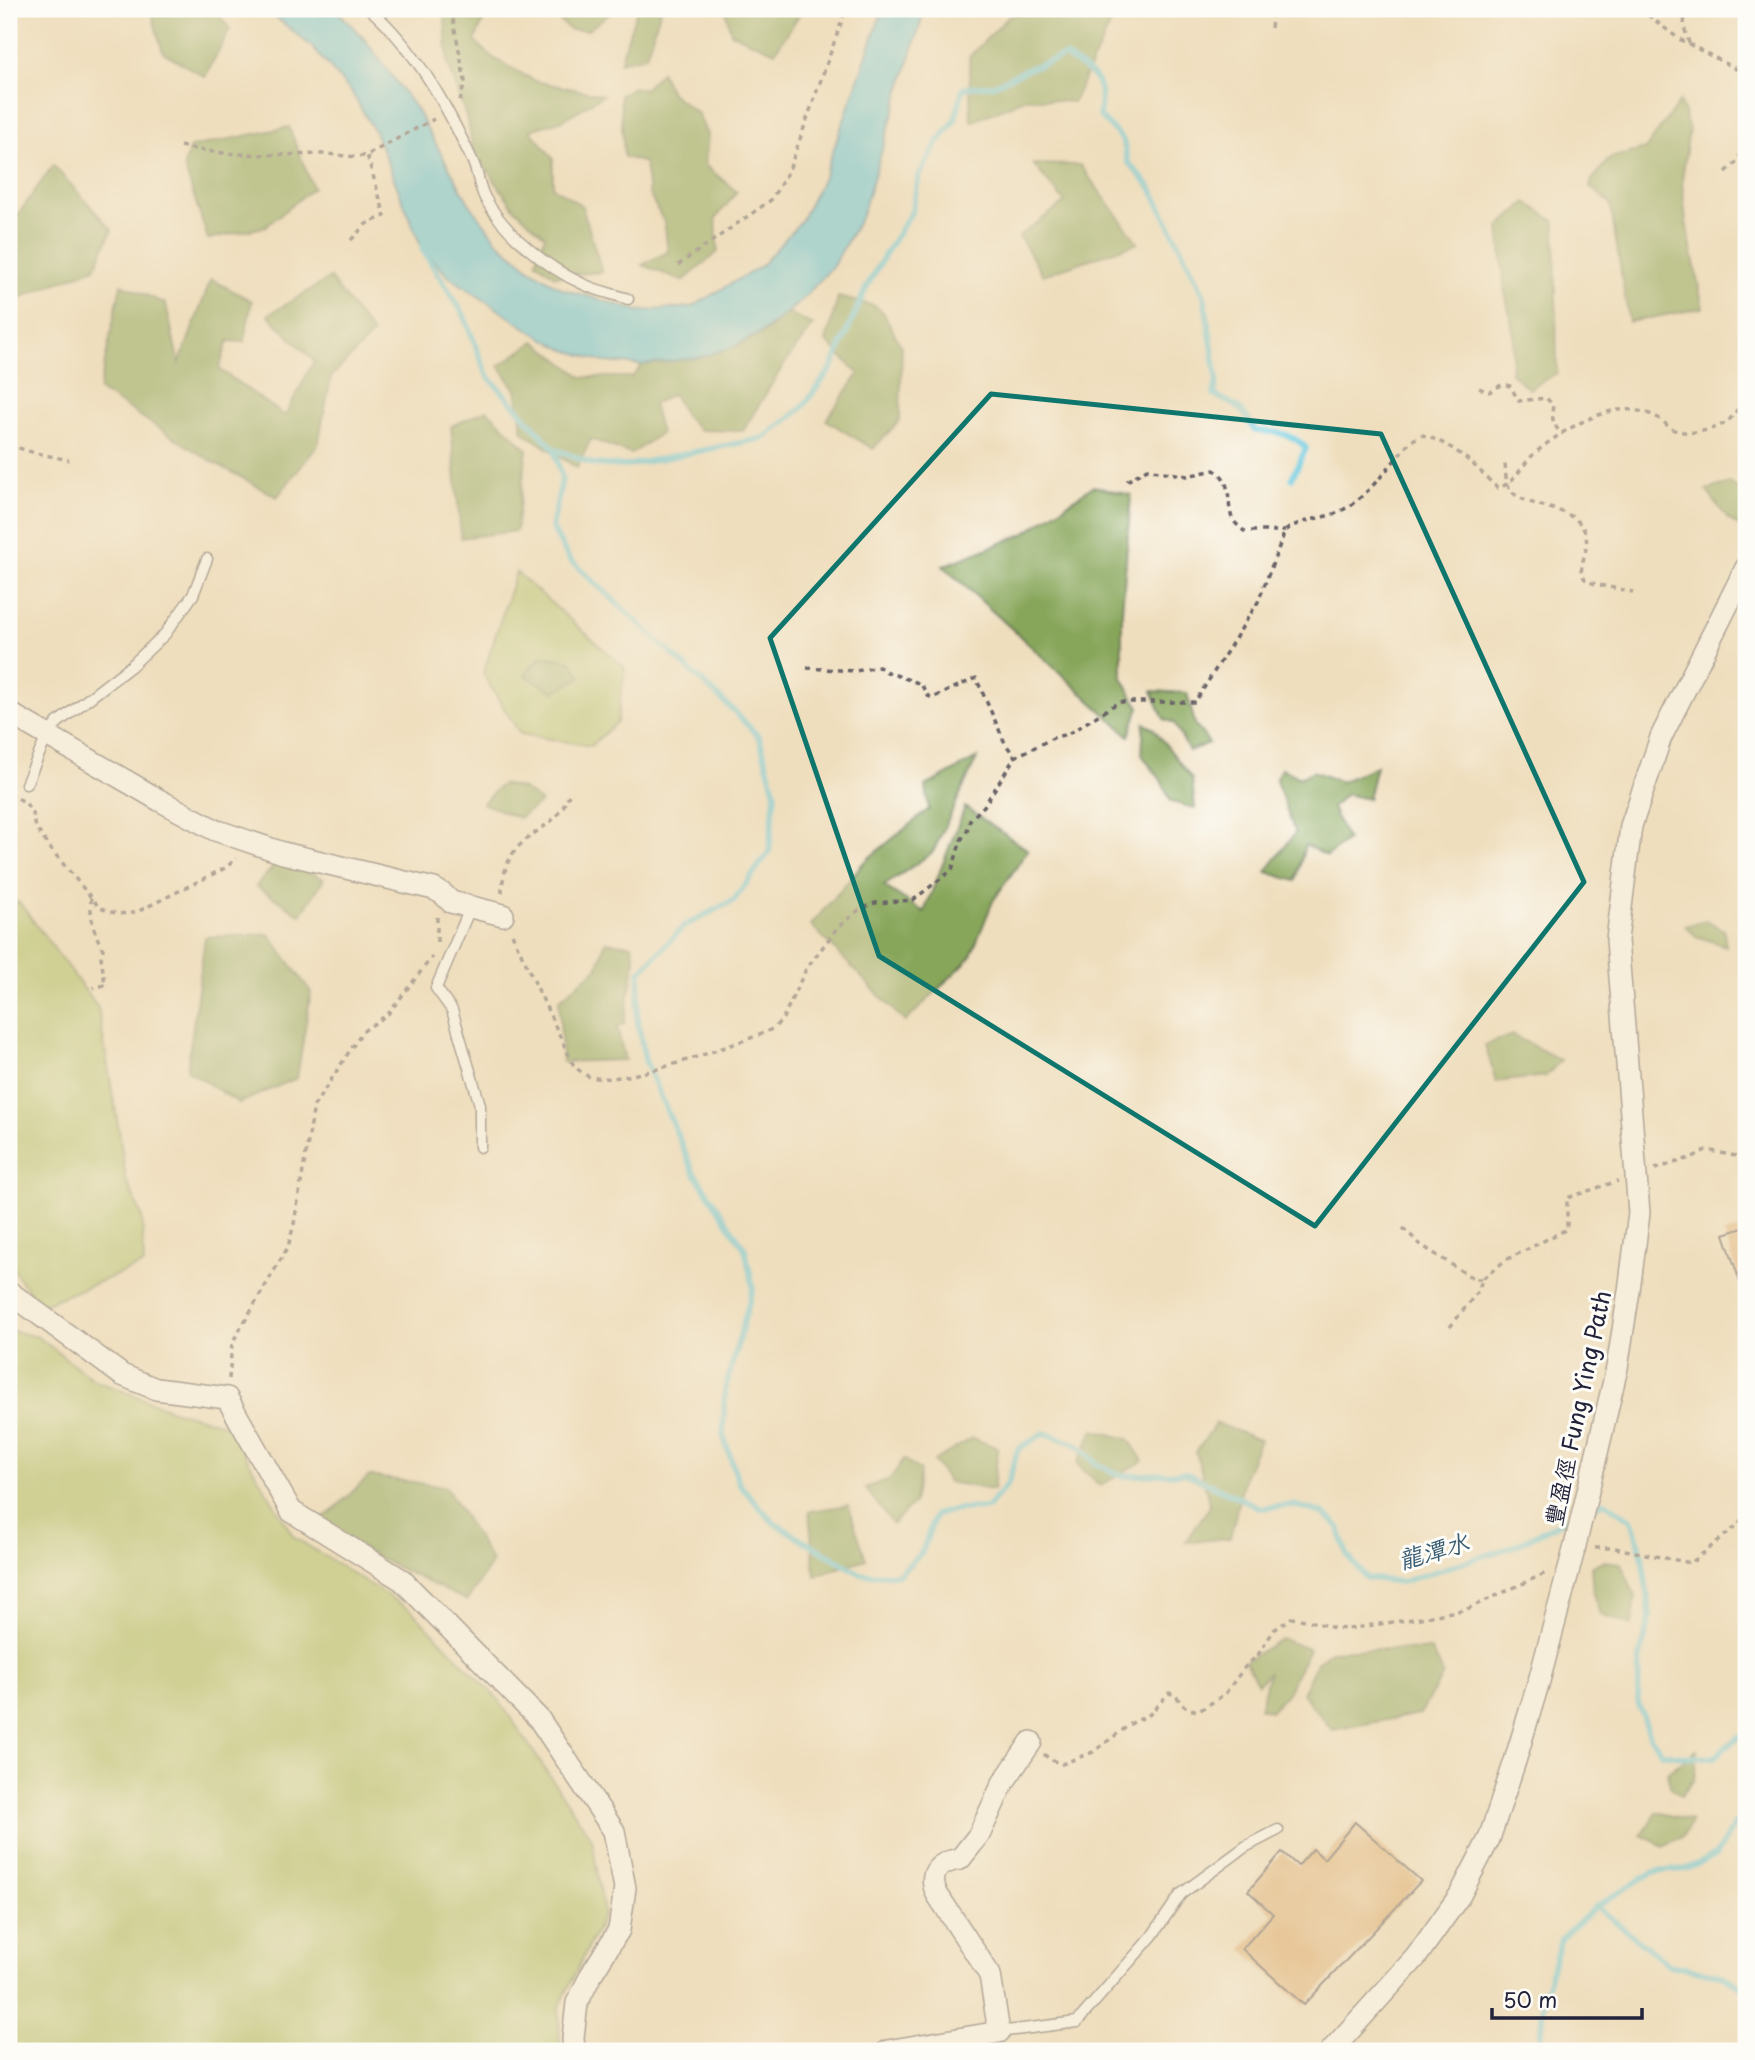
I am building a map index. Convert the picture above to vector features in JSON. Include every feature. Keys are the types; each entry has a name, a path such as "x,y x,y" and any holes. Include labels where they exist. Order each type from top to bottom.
{"street":[{"name":"豐盈徑 Fung Ying Path","path":"1331,2051 1416,1956 1460,1895 1489,1839 1539,1681 1617,1368 1639,1213 1617,940 1631,826 1661,737 1746,568"},
{"path":"9,713 215,830 283,853 434,890 461,904 503,915"},
{"path":"9,1292 122,1375 156,1389 227,1398 291,1511 402,1580 539,1719 614,1831 625,1888 619,1930 577,2003 574,2051"},
{"path":"887,2051 999,2032 990,1975 932,1884 935,1873 946,1861 960,1859 979,1835 1003,1783 1031,1742"}],"lane":[{"path":"370,9 388,25 436,89 475,166 484,197 505,225 523,245 552,266 582,284 628,299"},
{"path":"26,784 47,736 57,723 131,666 165,634 193,595 207,559"},
{"path":"461,904 436,988 452,1010 480,1105 480,1147"},
{"path":"999,2032 1077,2022 1153,1936 1181,1894 1245,1847 1278,1830"}],"path":[{"path":"180,146 206,152 296,156 326,154 356,158 367,155 449,112 461,99 465,81 451,9"},
{"path":"678,265 771,200 789,170 846,9"},
{"path":"1271,28 1273,9"},
{"path":"1640,9 1679,39 1746,74"},
{"path":"1685,9 1684,27 1690,45"},
{"path":"1726,172 1735,164 1746,146"},
{"path":"351,240 366,224 385,216 367,155"},
{"path":"1479,388 1489,392 1503,384 1510,386 1519,401 1546,398 1553,405 1551,414 1557,429 1563,434"},
{"path":"569,795 563,809 551,823 518,847 507,865 502,887 503,915 577,1069 588,1076 603,1078 632,1075 759,1035 774,1028 783,1018 806,969 838,927 859,910 875,903 912,900 952,870 970,820 984,806 1015,757 1055,737 1068,734 1119,702 1195,702 1258,602 1285,531 1294,524 1344,510 1361,497 1411,441 1422,435 1454,449 1498,488 1503,487 1516,475 1532,455 1586,420 1609,411 1629,409 1647,413 1662,420 1669,428 1689,433 1725,423 1746,399"},
{"path":"9,445 69,460"},
{"path":"1505,464 1507,483 1512,493 1563,511 1574,517 1582,526 1588,547 1581,574 1586,580 1592,584 1633,592"},
{"path":"1127,481 1147,470 1187,476 1214,470 1222,474 1227,486 1233,521 1244,531 1285,531"},
{"path":"807,668 855,671 879,667 921,684 932,698 976,678 1005,743 1015,757"},
{"path":"9,794 25,802 50,848 99,906 109,912 123,915 137,912 227,867 238,856"},
{"path":"91,897 90,918 103,949 104,985 93,988"},
{"path":"227,1398 232,1343 288,1247 314,1105 362,1032 388,1014 437,949 437,916 445,904 461,904"},
{"path":"1655,1169 1706,1150 1746,1158"},
{"path":"1450,1327 1479,1290 1482,1279 1506,1260 1567,1229 1567,1198 1618,1181"},
{"path":"1403,1228 1421,1245 1474,1279 1482,1279"},
{"path":"1593,1548 1615,1548 1690,1563 1746,1515"},
{"path":"1031,1742 1049,1759 1062,1764 1093,1752 1132,1723 1149,1715 1170,1693 1176,1695 1187,1709 1199,1711 1225,1694 1274,1630 1291,1618 1335,1629 1348,1629 1426,1617 1467,1609 1548,1572"}],"highlighted area":[{"path":"991,394 1381,434 1584,882 1315,1226 879,956 770,638"}],"green space":[{"path":"146,9 214,9 230,29 205,77 163,52 152,15"},
{"path":"444,9 487,11 475,41 493,58 535,81 603,95 563,120 530,130 553,158 553,187 582,206 602,272 555,276 536,262 545,236 514,208 473,150 468,123 448,63"},
{"path":"546,9 616,9 588,30 570,30"},
{"path":"637,9 661,9 646,56 620,62"},
{"path":"725,9 803,9 775,52 731,33"},
{"path":"1034,9 1118,9 1073,102 1027,98 971,122 969,57 1008,17"},
{"path":"661,72 671,93 698,114 708,137 705,165 737,192 716,218 718,252 683,281 642,265 668,252 664,222 649,194 645,163 624,157 620,95 633,87 644,89"},
{"path":"1680,101 1689,129 1682,181 1686,221 1703,308 1629,322 1610,203 1590,187 1592,180 1610,158 1645,149"},
{"path":"289,127 313,188 265,227 208,239 184,166 190,147"},
{"path":"1033,164 1080,165 1138,243 1043,275 1019,236 1065,202"},
{"path":"53,165 112,230 95,268 9,302 9,195 17,216"},
{"path":"1526,202 1555,221 1557,373 1529,389 1511,373 1514,335 1505,292 1499,227"},
{"path":"330,278 373,334 331,377 318,445 277,497 211,461 99,390 121,284 166,304 179,364 211,279 252,301 244,342 228,341 219,369 285,416 314,361 268,315"},
{"path":"838,297 875,306 883,312 902,348 900,420 873,449 826,420 859,374 826,341"},
{"path":"787,312 813,325 783,366 743,431 700,430 685,416 673,394 653,404 661,433 631,454 591,439 577,468 523,432 516,390 499,366 535,341 582,377 633,377 642,365 734,347 762,333"},
{"path":"487,410 527,449 516,531 461,538 451,426"},
{"path":"1730,483 1746,494 1746,531 1728,519 1706,490"},
{"path":"1093,486 1131,495 1122,612 1122,678 1139,707 1129,736 943,566 1024,534"},
{"path":"516,572 625,668 617,722 591,746 520,734 483,674"},
{"path":"541,656 571,661 581,677 554,692 525,675"},
{"path":"1152,691 1187,693 1195,724 1209,743 1189,751 1174,723 1164,719"},
{"path":"1144,723 1154,729 1192,779 1195,808 1171,802 1161,780 1142,755"},
{"path":"977,758 933,852 884,886 924,912 965,807 1028,850 993,901 970,958 905,1022 811,925 864,862 929,809 926,786"},
{"path":"1376,766 1368,799 1346,794 1332,808 1347,840 1327,856 1305,845 1296,881 1266,872 1295,833 1276,780 1281,768 1300,778 1313,771 1341,782"},
{"path":"502,784 523,789 541,802 519,818 482,803"},
{"path":"281,858 324,879 301,915 256,886"},
{"path":"9,900 20,903 98,1008 126,1180 142,1216 144,1264 41,1305 21,1282 9,1261"},
{"path":"1706,920 1724,930 1726,946 1696,936 1685,926"},
{"path":"269,934 311,992 297,1078 239,1103 187,1070 205,937"},
{"path":"605,942 632,945 635,960 624,1024 617,1027 625,1060 562,1062 559,1000 598,967"},
{"path":"1512,1035 1561,1060 1546,1076 1496,1082 1485,1045"},
{"path":"9,1330 38,1337 94,1380 172,1410 227,1425 294,1537 412,1611 498,1699 592,1839 604,1914 559,2008 560,2051 9,2051"},
{"path":"1216,1423 1260,1440 1245,1475 1230,1538 1185,1542 1210,1506 1196,1452"},
{"path":"1094,1430 1129,1439 1143,1461 1100,1486 1077,1464"},
{"path":"972,1438 998,1448 993,1490 948,1482 934,1461"},
{"path":"904,1459 920,1471 914,1503 893,1524 865,1488 890,1479"},
{"path":"369,1476 446,1487 492,1562 467,1601 388,1563 316,1522 331,1512"},
{"path":"848,1505 866,1559 815,1576 809,1511"},
{"path":"1603,1561 1621,1563 1635,1595 1632,1625 1600,1614 1593,1594 1591,1566"},
{"path":"1281,1639 1309,1649 1287,1693 1270,1711 1260,1708 1269,1672 1258,1684 1245,1661"},
{"path":"1431,1650 1443,1675 1420,1714 1332,1730 1302,1693 1317,1662 1332,1651"},
{"path":"1697,1750 1694,1780 1681,1796 1670,1786 1668,1772"},
{"path":"1657,1812 1692,1821 1682,1837 1663,1846 1641,1835"}],"water":[{"path":"266,9 336,9 366,41 416,109 469,203 498,242 530,269 563,289 639,311 691,307 761,266 801,221 824,176 883,9 925,9 862,215 833,266 799,303 762,332 733,347 702,357 642,365 604,362 563,349 529,330 448,276 422,249 376,134 352,93 312,47"}],"building":[{"path":"1746,1227 1746,1291 1743,1291 1724,1234"},
{"path":"1355,1822 1421,1881 1304,2005 1242,1949 1273,1914 1248,1891 1282,1852 1298,1866 1313,1849 1324,1859"}],"waterway":[{"path":"554,449 593,464 625,466 764,438 801,409 831,369 866,288 912,211 919,176 936,145 955,120 963,88 994,85 1030,68 1065,56 1090,73 1099,85 1099,115 1123,140 1128,162 1151,188 1204,295 1217,379 1214,395 1239,408 1255,431 1283,434 1306,448 1292,478"},
{"path":"424,241 422,249 463,313 487,375 554,449 562,479 552,528 569,559 759,737 775,793 769,852 734,900 684,926 640,972 637,1017 645,1060 693,1171 745,1249 753,1288 725,1390 723,1435 739,1484 774,1523 861,1574 898,1575 922,1552 935,1515 957,1509 987,1508 1008,1483 1018,1449 1044,1433 1076,1444 1097,1464 1122,1476 1185,1473 1261,1508 1293,1505 1323,1513 1339,1527 1347,1555 1366,1578 1402,1582 1512,1547 1579,1513"},
{"name":"龍潭水","path":"1589,1509 1605,1502 1632,1521 1642,1555 1650,1616 1639,1661 1638,1702 1650,1736 1662,1753 1689,1757 1713,1758 1738,1737 1746,1740"},
{"name":"龍潭水","path":"1539,2051 1544,1995 1561,1939 1596,1906 1653,1872 1687,1869 1716,1855 1736,1822 1746,1817"},
{"path":"1596,1906 1669,1965 1721,1975 1746,1989"}]}
